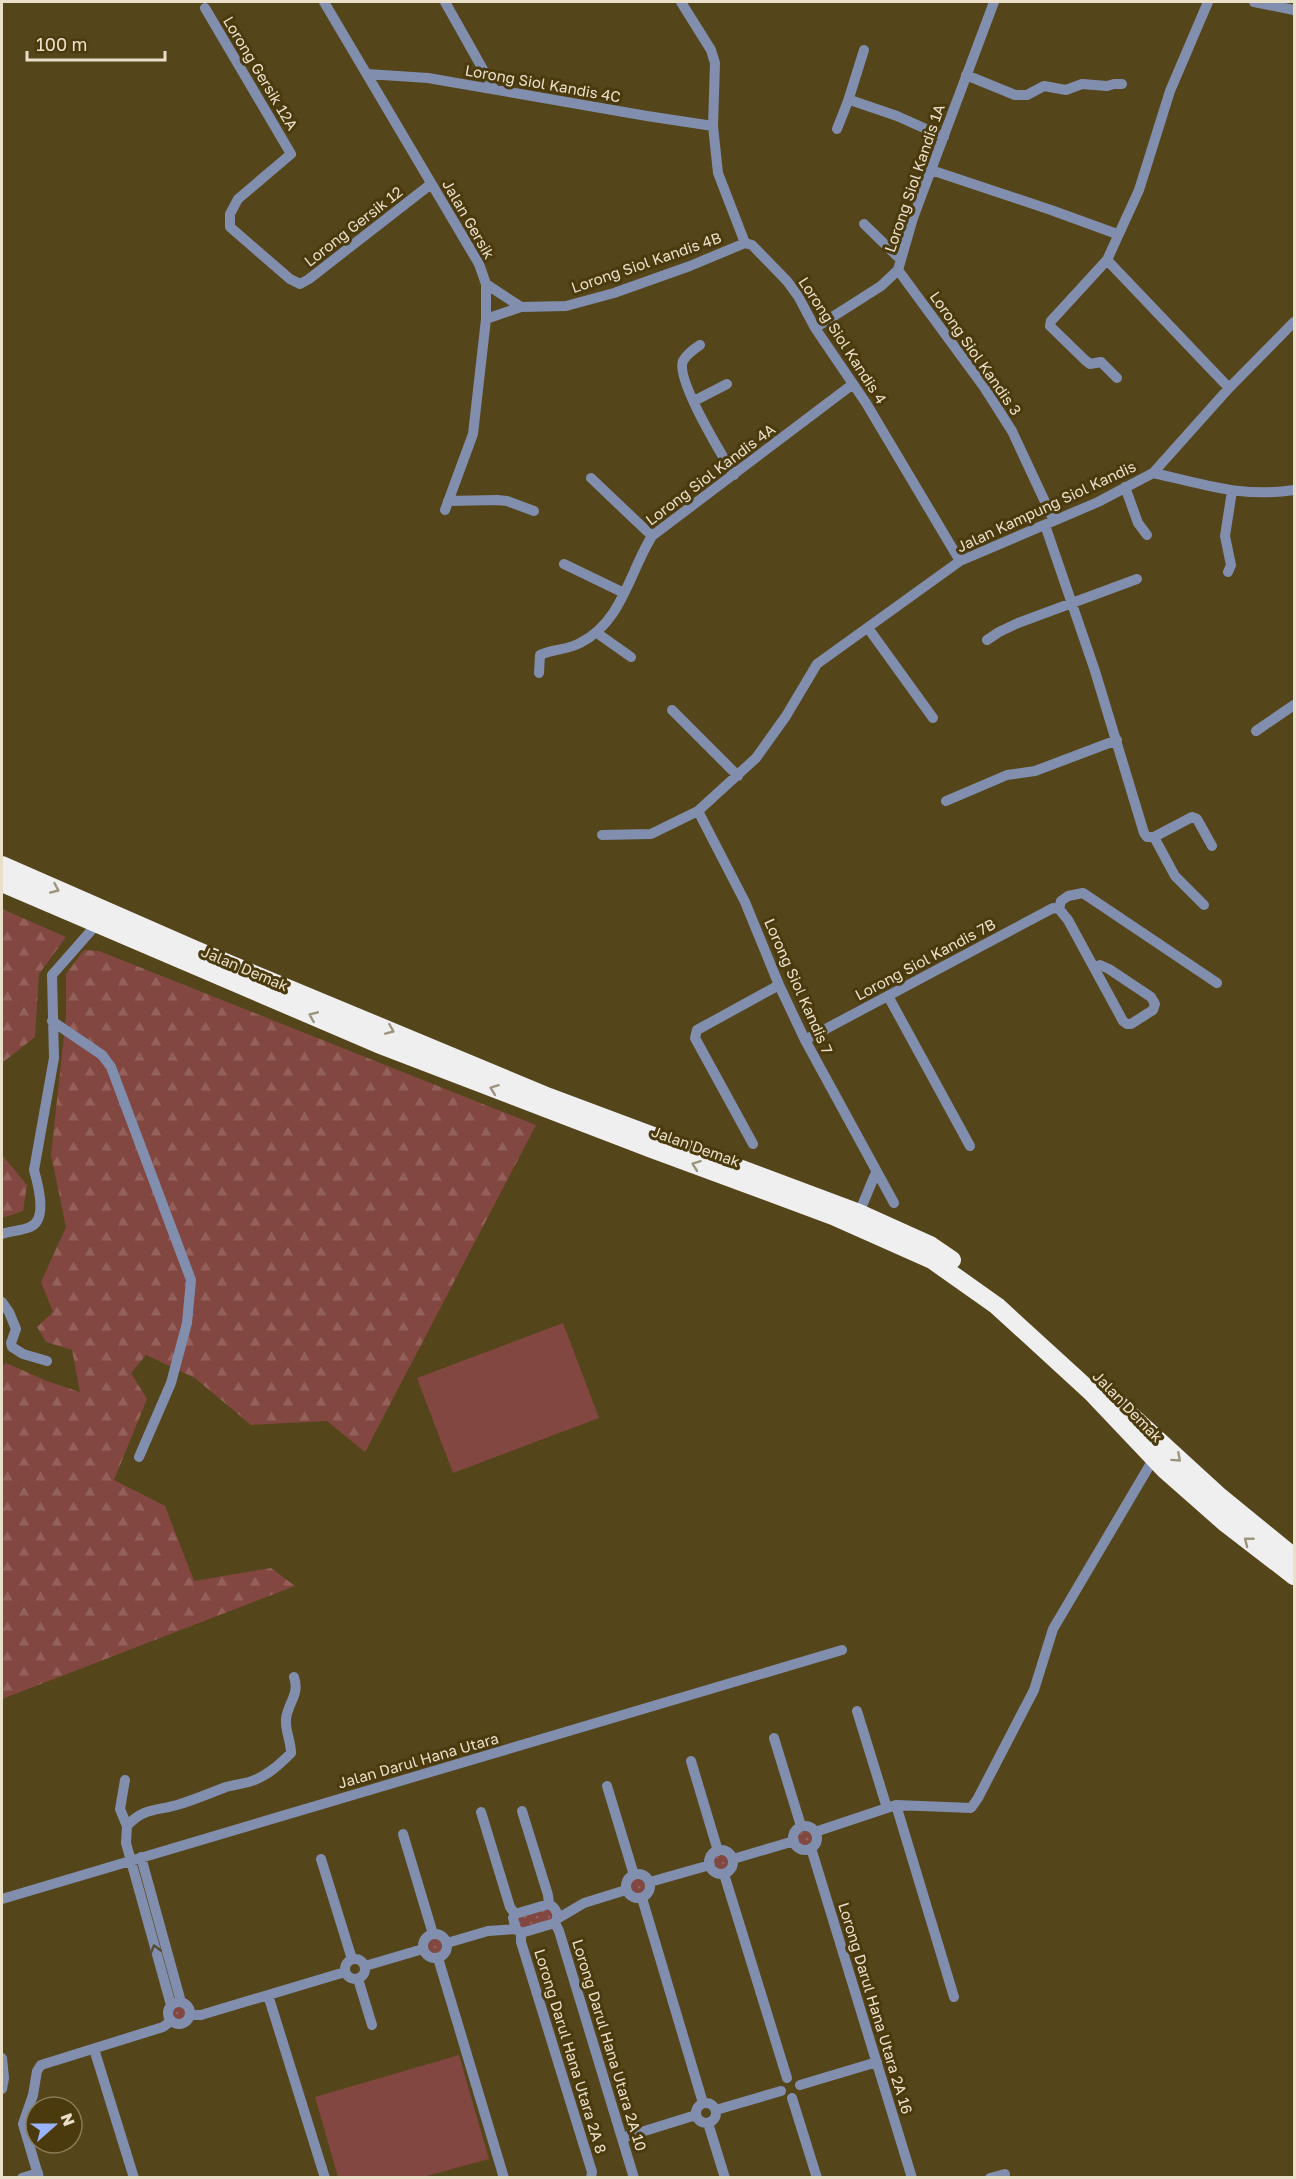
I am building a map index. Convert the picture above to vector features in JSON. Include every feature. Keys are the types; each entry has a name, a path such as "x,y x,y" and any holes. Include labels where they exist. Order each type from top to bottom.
{"highway":[{"name":"Jalan Demak","path":"2,865 196,950 549,1097 859,1212 930,1245 974,1274 1051,1338 1148,1432 1209,1487 1247,1521 1294,1557"},
{"name":"Jalan Demak","path":"2,883 378,1044 843,1220 932,1260 997,1306 1028,1333 1091,1392 1154,1458 1224,1522 1294,1576"}],"street":[{"name":"Jalan Gersik","path":"324,2 479,264 486,284 486,319 472,434 446,505 497,500 507,501 534,511"},
{"path":"445,2 494,89"},
{"path":"681,2 711,50 715,63 714,126 718,173 745,243"},
{"name":"Lorong Siol Kandis 1A","path":"815,328 881,286 899,264 913,218 994,2"},
{"path":"1117,378 1101,362 1090,364 1085,360 1050,326 1051,321 1107,260 1139,190 1170,91 1208,2"},
{"path":"1254,2 1294,10"},
{"name":"Lorong Gersik 12A","path":"205,8 291,154"},
{"path":"837,129 864,50"},
{"name":"Lorong Siol Kandis 4C","path":"367,74 428,78 714,126"},
{"path":"966,75 1015,95 1027,95 1044,86 1066,90 1082,84 1107,87 1122,84"},
{"path":"848,101 897,116 944,136"},
{"name":"Lorong Gersik 12","path":"291,154 238,199 230,214 230,227 300,285 431,184"},
{"path":"931,170 1117,234"},
{"name":"Lorong Siol Kandis 3","path":"864,224 899,264 1012,431 1050,523 1072,603 1117,740 1144,833 1147,837 1154,837"},
{"name":"Lorong Siol Kandis 4B","path":"521,306 566,306 614,293 690,266 745,243"},
{"name":"Lorong Siol Kandis 4","path":"745,243 752,245 792,286 815,328 853,384 960,561"},
{"path":"1107,260 1229,388"},
{"path":"486,284 521,306"},
{"path":"486,319 521,306"},
{"name":"Jalan Kampung Siol Kandis","path":"602,835 651,834 698,811 756,758 786,716 817,664 960,561 1050,523 1153,473 1229,388 1294,322"},
{"path":"700,345 685,358 682,366 700,419 734,475"},
{"path":"694,401 727,384"},
{"name":"Lorong Siol Kandis 4A","path":"539,673 540,655 579,644 597,633 619,608 652,536 853,384"},
{"path":"1153,473 1232,491 1270,493 1294,490"},
{"path":"591,478 652,536"},
{"path":"1125,488 1135,517 1147,535"},
{"path":"1228,572 1231,565 1226,536 1232,491"},
{"path":"564,564 624,593"},
{"path":"987,640 999,632 1137,579"},
{"path":"868,628 933,718"},
{"path":"597,633 631,657"},
{"path":"1256,731 1294,705"},
{"path":"672,710 738,776"},
{"path":"946,801 1007,775 1035,771 1117,740"},
{"name":"Lorong Siol Kandis 7","path":"698,811 745,902 779,985 805,1040 894,1203"},
{"path":"1204,905 1172,873 1154,837 1192,817 1197,819 1212,846"},
{"name":"Lorong Siol Kandis 7B","path":"805,1040 1053,908 1059,909 1061,902 1068,896 1083,893 1217,983"},
{"path":"1059,909 1068,920 1094,968 1123,1020 1131,1024 1153,1010 1155,1004 1151,997 1109,969 1100,965 1094,968"},
{"path":"2,1234 29,1228 39,1218 38,1183 34,1170 54,1058 52,975 96,925"},
{"path":"753,1144 695,1038 697,1030 779,985"},
{"path":"888,996 970,1146"},
{"path":"52,1021 102,1055 111,1067 191,1280 187,1323 171,1383 139,1457"},
{"path":"859,1212 876,1172"},
{"path":"2,1302 16,1329 11,1342 12,1347 22,1354 47,1361"},
{"path":"815,1832 892,1806 970,1808 978,1798 1034,1690 1053,1629 1154,1458"},
{"name":"Jalan Darul Hana Utara","path":"2,1899 842,1650"},
{"path":"127,1826 136,1816 144,1812 171,1807 251,1781 268,1773 283,1761 291,1753 291,1743 286,1726 287,1714 297,1687 294,1677"},
{"path":"857,1711 892,1806 954,1996"},
{"path":"774,1738 801,1826"},
{"path":"691,1761 718,1851"},
{"path":"125,1780 120,1809 127,1826 126,1843 135,1859 176,2004"},
{"path":"607,1786 634,1875"},
{"name":"Lorong Darul Hana Utara 2A 10","path":"522,1811 634,2178"},
{"name":"Lorong Darul Hana Utara 2A 8","path":"481,1812 592,2172 591,2178"},
{"path":"801,1826 808,1826 815,1832 816,1841 811,1848 800,1848 794,1841 795,1832 801,1826"},
{"path":"403,1834 433,1934"},
{"path":"733,1859 794,1841"},
{"name":"Lorong Darul Hana Utara 2A 16","path":"811,1848 912,2178"},
{"path":"718,1851 728,1852 733,1859 732,1866 724,1874 714,1871 710,1865 710,1857 718,1851"},
{"path":"321,1858 352,1959"},
{"path":"650,1882 710,1865"},
{"path":"724,1874 787,2078"},
{"path":"626,1890 627,1881 634,1875 644,1876 650,1882"},
{"path":"626,1890 634,1898 642,1898 648,1893 650,1882"},
{"path":"447,1942 516,1923 551,1905 584,1903 626,1890"},
{"path":"642,1898 703,2103"},
{"path":"516,1923 556,1921 584,1903"},
{"path":"423,1949 425,1939 433,1934 443,1936 447,1942 447,1951 438,1958"},
{"path":"423,1949 429,1956 438,1958"},
{"path":"365,1966 423,1949"},
{"path":"438,1958 504,2178"},
{"path":"352,1959 360,1960 365,1966 363,1975 358,1979 352,1979 345,1972 345,1965 352,1959"},
{"path":"190,2015 201,2015 345,1972"},
{"path":"358,1979 372,2025"},
{"path":"268,1995 325,2178"},
{"path":"171,2021 183,2024 189,2020 188,2006 176,2004"},
{"path":"171,2021 168,2012 176,2004"},
{"path":"22,2178 38,2175 23,2124 33,2094 37,2071 41,2065 163,2027 171,2021"},
{"path":"94,2049 134,2178"},
{"path":"2,2058 4,2078 2,2089"},
{"path":"800,2085 877,2062"},
{"path":"787,2078 796,2080 800,2085"},
{"path":"787,2078 782,2082 781,2091 786,2097 792,2098 798,2094 800,2085"},
{"path":"716,2110 781,2091"},
{"path":"792,2098 817,2178"},
{"path":"703,2103 712,2104 716,2110 716,2116 708,2123 702,2122 696,2115 697,2108 703,2103"},
{"path":"622,2138 696,2115"},
{"path":"708,2123 725,2178"},
{"path":"990,2178 1005,2174"}],"green space":[{"path":"2,909 66,937 39,974 35,1037 2,1063"},
{"path":"84,950 99,951 536,1125 365,1452 327,1421 251,1425 195,1378 146,1355 131,1373 147,1399 114,1480 165,1506 194,1581 271,1568 295,1586 2,1699 2,1366 6,1363 80,1392 72,1350 46,1342 37,1327 53,1312 41,1282 66,1227 51,1155 66,1017 66,974"},
{"path":"2,1155 27,1185 23,1211 2,1218"},
{"path":"563,1323 599,1418 453,1473 417,1378"},
{"path":"802,1831 808,1831 812,1838 808,1845 802,1845 798,1841 798,1835"},
{"path":"718,1855 724,1855 728,1862 724,1869 718,1869 714,1865 714,1859"},
{"path":"635,1879 641,1879 645,1886 641,1893 635,1893 631,1889 631,1883"},
{"path":"546,1907 553,1913 552,1919 520,1928 517,1917"},
{"path":"435,1939 440,1941 442,1946 440,1951 435,1953 430,1951 428,1946 430,1941"},
{"path":"176,2006 182,2006 186,2013 182,2020 176,2020 172,2016 172,2010"},
{"path":"459,2055 489,2159 423,2177 338,2177 315,2097"}]}
